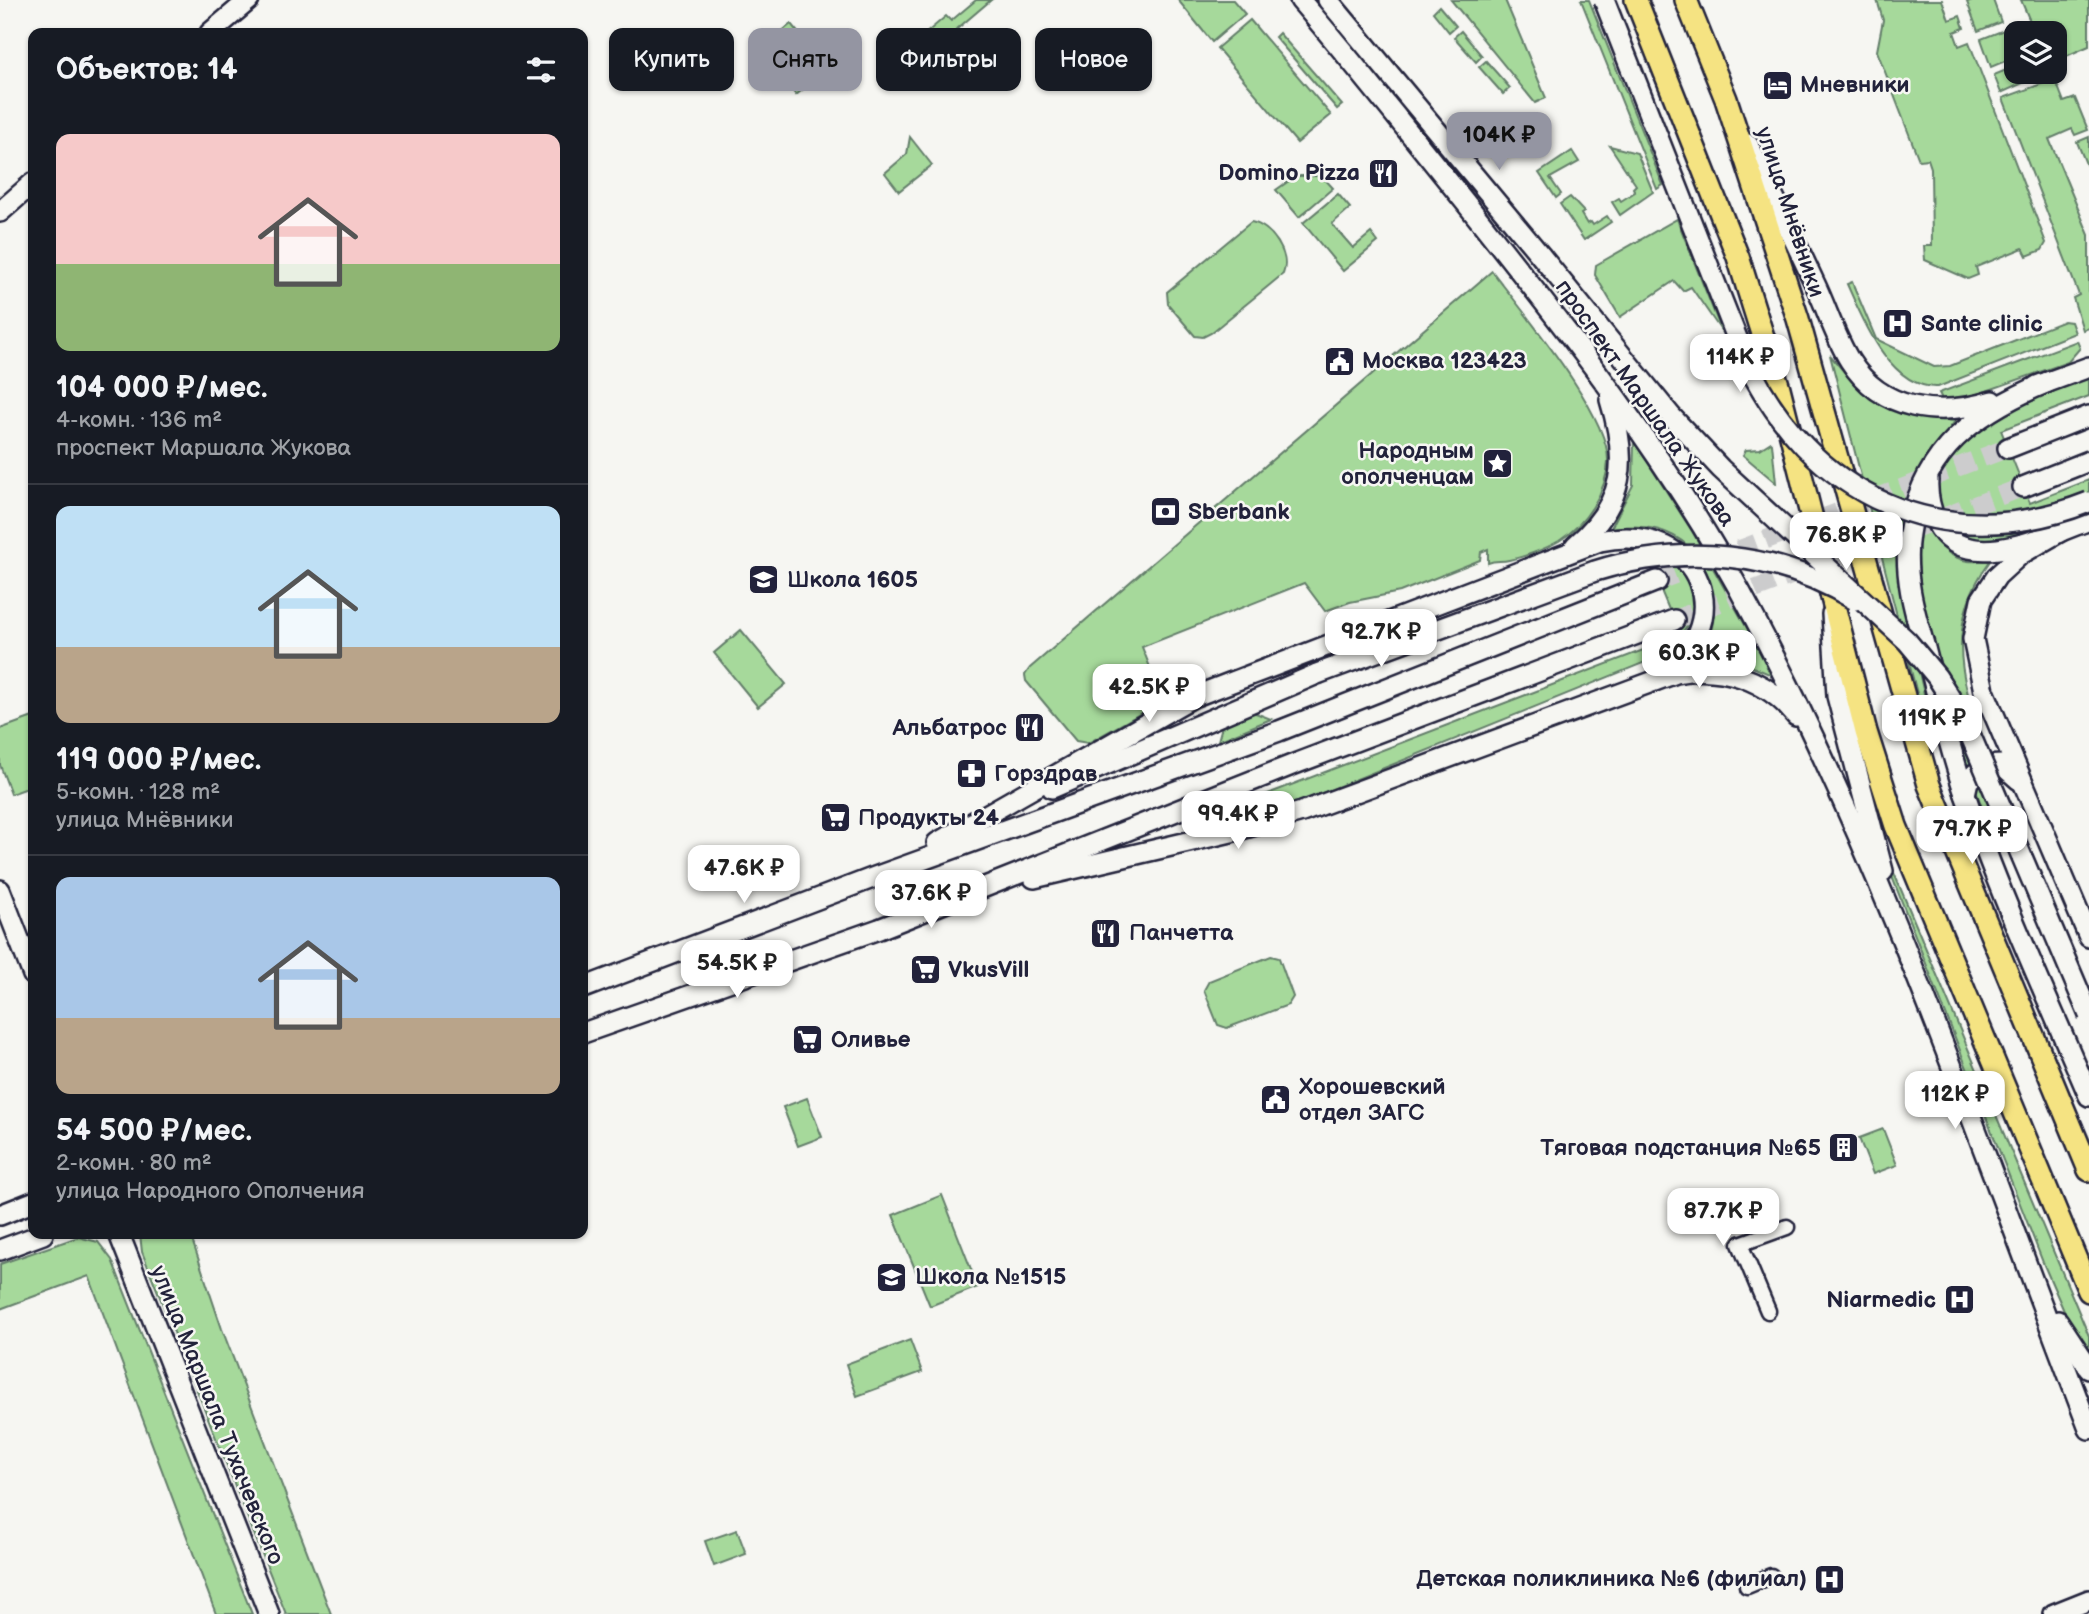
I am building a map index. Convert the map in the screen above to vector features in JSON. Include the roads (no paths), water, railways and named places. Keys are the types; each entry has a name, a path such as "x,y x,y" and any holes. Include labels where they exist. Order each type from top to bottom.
{"main road":[{"path":"216,28 249,0"},
{"name":"проспект Маршала Жукова","path":"1300,0 1392,110 1590,362 1676,486 1755,618 1821,755 1916,977 2089,1429"},
{"name":"проспект Маршала Жукова","path":"1328,0 1671,416 1713,461 1890,625"},
{"path":"1604,0 1744,356 1770,405 1803,448 1825,469 1875,499 1930,517 1962,523 2010,523 2055,515 2089,502"},
{"path":"1636,0 1738,257 1779,388 1866,732 1910,866 2089,1291"},
{"name":"улица Мнёвники","path":"1686,0 1726,99 1798,319 1919,752 1952,846 2089,1170"},
{"path":"1726,99 1841,345 1862,377 1875,389 1908,406 1946,411 1985,403 2089,367"},
{"path":"0,212 28,187"},
{"path":"1566,553 1601,518 1616,492 1621,472 1615,416 1590,362"},
{"path":"2048,382 1969,423 1951,441 1931,469 1921,490 1909,532 1908,570 1916,619 1965,794 2089,1096"},
{"path":"2008,448 2089,416"},
{"path":"2023,487 2089,460"},
{"path":"1931,469 1927,487 1932,512 1943,533 1963,549 1992,550 2061,531 2089,520"},
{"path":"2061,531 2021,554 1997,576 1981,600 1974,625 1975,657 1983,691 2089,936"},
{"path":"875,877 997,811 1081,758 1193,697 1607,539 1644,539 1667,545 1689,566 1702,593 1703,615 1698,634 1683,660 1654,681"},
{"path":"997,811 1317,674 1595,571 1629,561 1665,555 1720,555 1798,572 1836,589 1890,625 1937,677 1964,720 2089,1015"},
{"path":"588,986 875,877 1279,730 1657,581"},
{"path":"1832,595 1832,645 1837,696 1878,854 1916,977"},
{"path":"588,1031 969,893 1292,765 1674,620"},
{"path":"969,893 1231,832 1303,812 1654,681 1700,670 1732,674 1755,682 1789,707 1821,755"},
{"path":"1965,794 1974,773 1993,764 2002,765 2015,775 2029,795"},
{"path":"0,890 28,962"},
{"path":"0,1215 28,1204"},
{"path":"0,1250 30,1239"},
{"name":"улица Маршала Тухачевского","path":"121,1239 269,1614"},
{"path":"2030,1271 2089,1368"},
{"path":"2054,1614 2089,1600"}],"street":[{"path":"1768,1311 1741,1244 1787,1227"},
{"path":"1747,1586 1771,1576"}],"tunnel":[{"path":"1657,581 2008,448"},
{"path":"1674,620 2023,487"}],"place":[{"name":"Мневники","path":"1777,85"},
{"name":"Domino Pizza","path":"1383,173"},
{"name":"Sante clinic","path":"1898,324"},
{"name":"Москва 123423","path":"1339,361"},
{"name":"Народным ополченцам","path":"1497,464"},
{"name":"Sberbank","path":"1165,512"},
{"name":"Школа 1605","path":"764,580"},
{"name":"Альбатрос","path":"1030,728"},
{"name":"Горздрав","path":"971,774"},
{"name":"Продукты 24","path":"835,818"},
{"name":"Панчетта","path":"1106,933"},
{"name":"VkusVill","path":"925,970"},
{"name":"Оливье","path":"808,1040"},
{"name":"Хорошевский отдел ЗАГС","path":"1276,1100"},
{"name":"Тяговая подстанция №65","path":"1844,1148"},
{"name":"Школа №1515","path":"892,1277"},
{"name":"Niarmedic","path":"1959,1300"},
{"name":"Детская поликлиника №6 (филиал)","path":"1830,1579"}]}
